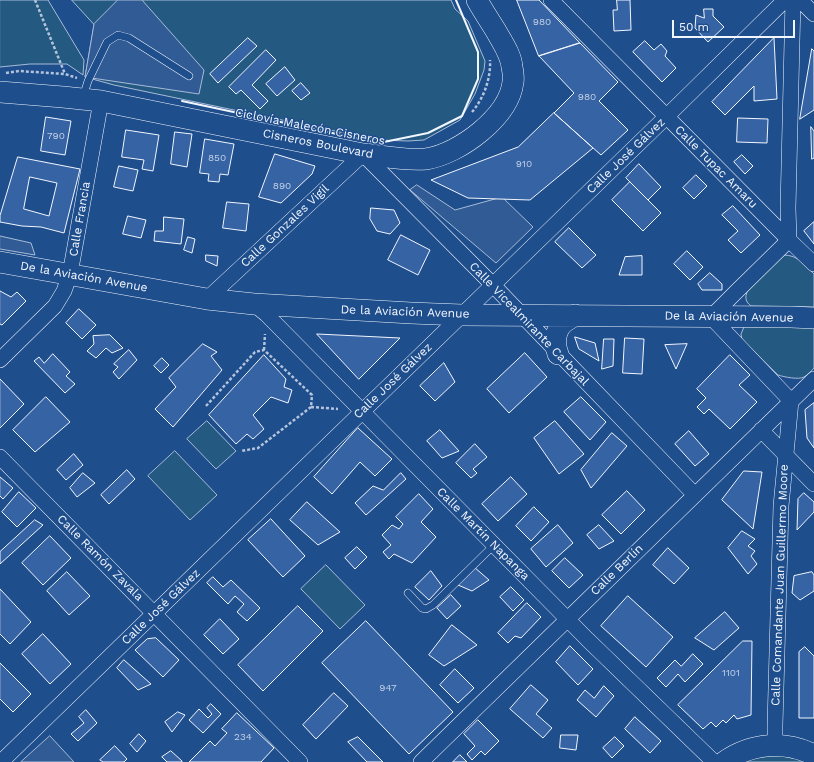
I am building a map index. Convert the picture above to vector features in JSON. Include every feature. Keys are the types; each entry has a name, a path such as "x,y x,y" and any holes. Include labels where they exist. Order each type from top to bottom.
{"main road":[{"name":"Cisneros Boulevard","path":"0,92 63,96 91,94 363,154 405,159 427,159 448,152 467,142 487,127 500,111 509,96 514,82 512,65 507,50 477,0"},
{"name":"De la Aviación Avenue","path":"0,262 207,299 254,304 412,313 814,318"},
{"path":"558,354 555,342 558,329 575,315"},
{"path":"724,762 752,748 768,745 798,748 814,755"}],"street":[{"name":"Calle Tupac Amaru","path":"551,0 814,264"},
{"name":"Calle José Gálvez","path":"1,762 785,0"},
{"path":"791,401 711,317 789,240 788,201 793,0"},
{"path":"800,0 814,14"},
{"name":"Calle Francia","path":"0,360 55,306 64,291 70,274 91,94"},
{"name":"Calle Vicealmirante Carbajal","path":"363,154 493,285 695,495"},
{"name":"Calle Gonzales Vigil","path":"207,299 363,154"},
{"name":"Calle Martín Napanga","path":"254,304 266,314 363,411 567,619 714,762"},
{"name":"Calle Berlín","path":"421,762 814,379"},
{"name":"Calle Comandante Juan Guillermo Moore","path":"775,745 780,514 791,401"},
{"path":"761,430 814,484"},
{"name":"Calle Ramón Zavala","path":"0,457 300,762"}],"lane":[{"path":"91,94 107,42 118,36 129,38 189,76"},
{"path":"408,593 422,608 426,609 433,605 494,545"}],"path":[{"path":"35,0 65,74 91,94"},
{"path":"470,115 482,96 489,80 490,56"},
{"path":"0,73 19,71 65,74"},
{"path":"206,406 255,352 264,350 312,395 311,407 258,448 241,451"}],"shaded area":[{"path":"0,0 48,0 84,60 83,75 67,64 30,64 0,67"},
{"path":"72,0 451,0 455,9 468,21 485,61 484,70 475,94 460,120 424,140 378,140 114,85 85,77 94,25"},
{"path":"118,0 142,0 204,70 199,94 85,77 94,24"},
{"path":"417,185 455,210 502,197 533,227 496,263 410,190"},
{"path":"0,236 31,243 35,255 0,249"},
{"path":"784,255 789,255 797,259 814,274 814,307 751,306 747,302 746,298 749,288"},
{"path":"814,325 814,368 802,378 778,375 742,340 741,334 744,327"},
{"path":"207,421 236,451 216,469 187,439"},
{"path":"175,451 217,495 190,520 148,476"},
{"path":"326,565 365,605 340,629 301,589"},
{"path":"50,736 74,762 21,762"},
{"path":"783,754 809,762 740,762 759,755"}],"building":[{"path":"517,0 539,0 580,43 539,56"},
{"path":"617,0 630,0 631,30 614,31 613,10 617,10"},
{"path":"704,9 713,9 713,16 724,27 708,42 695,28 696,15 704,18"},
{"path":"248,38 257,46 218,83 210,74"},
{"path":"774,38 777,99 754,101 754,86 725,115 712,102"},
{"path":"645,41 654,50 661,44 667,51 665,56 676,68 662,82 633,52"},
{"path":"580,43 618,82 599,101 628,130 601,155 554,113 574,93 539,56"},
{"path":"812,49 814,51 814,110 800,119"},
{"path":"266,50 276,60 252,85 268,101 260,109 241,90 236,94 229,87"},
{"path":"285,67 295,80 277,96 266,84"},
{"path":"301,83 310,93 301,100 292,91"},
{"path":"554,113 593,148 530,200 468,198 431,180 518,147"},
{"path":"46,117 71,121 65,155 41,151"},
{"path":"738,118 768,119 767,143 737,142"},
{"path":"811,127 814,131 814,158 812,159"},
{"path":"126,130 159,135 153,171 142,169 144,160 122,157"},
{"path":"175,132 192,134 187,167 171,164"},
{"path":"205,139 234,144 228,175 220,174 219,182 208,181 209,174 200,173"},
{"path":"275,154 315,166 312,174 281,203 259,197"},
{"path":"742,155 753,166 745,174 734,162"},
{"path":"18,157 80,169 64,233 41,227 22,226 0,222 0,216","holes":["30,177 57,183 49,216 24,209"]},
{"path":"639,164 661,187 648,200 626,178"},
{"path":"119,166 138,170 133,191 114,187"},
{"path":"696,175 707,186 694,199 683,188"},
{"path":"630,182 661,213 643,231 612,200"},
{"path":"227,202 249,204 246,231 223,228"},
{"path":"733,206 760,235 741,253 728,240 738,231 722,215"},
{"path":"371,208 394,210 400,223 390,234 377,231 370,219"},
{"path":"128,216 146,220 141,238 123,234"},
{"path":"164,217 184,219 181,244 154,241 155,231 163,231"},
{"path":"814,222 814,244 804,231"},
{"path":"569,228 596,255 582,268 555,242"},
{"path":"401,235 430,250 418,275 388,260"},
{"path":"188,237 195,239 192,253 184,250"},
{"path":"687,251 703,267 690,280 674,264"},
{"path":"206,255 218,256 217,266 206,261"},
{"path":"642,256 642,275 619,275 625,257"},
{"path":"710,273 722,284 722,290 702,290 698,284"},
{"path":"0,291 11,297 17,292 26,301 2,325 0,324"},
{"path":"79,309 96,325 82,339 66,323"},
{"path":"317,334 400,338 359,379"},
{"path":"110,335 123,348 112,353 106,348 96,358 87,351 94,344 93,336"},
{"path":"575,337 595,343 599,361 579,349"},
{"path":"625,338 644,339 642,374 623,373"},
{"path":"604,339 614,339 613,366 602,369"},
{"path":"203,344 217,352 211,356 222,370 173,427 155,409 176,387 169,378"},
{"path":"687,344 676,369 665,345"},
{"path":"129,350 137,360 119,379 113,372 118,367 114,364"},
{"path":"525,353 547,377 509,413 487,389"},
{"path":"53,354 70,372 66,376 75,384 65,393 34,361 39,357 44,363"},
{"path":"264,355 286,379 284,387 292,390 288,403 271,397 253,415 264,429 253,439 247,434 236,444 209,415"},
{"path":"730,355 750,375 739,385 757,402 730,429 709,409 704,414 697,407 706,398 697,389"},
{"path":"162,358 169,365 161,373 154,366"},
{"path":"444,363 455,382 435,401 420,386"},
{"path":"0,379 24,404 0,428"},
{"path":"46,397 70,422 35,452 13,430"},
{"path":"581,397 606,422 590,440 564,412"},
{"path":"814,403 814,448 807,438 805,410"},
{"path":"555,421 584,454 559,474 534,438"},
{"path":"358,428 392,459 375,476 360,462 332,494 314,477"},
{"path":"440,430 459,451 442,458 427,441"},
{"path":"689,431 709,454 695,466 675,444"},
{"path":"612,433 627,446 591,488 581,470"},
{"path":"475,444 487,457 473,469 477,473 471,478 456,463"},
{"path":"74,454 83,465 66,480 57,470"},
{"path":"127,470 135,479 109,504 101,495"},
{"path":"744,471 762,472 753,529 722,500"},
{"path":"83,473 95,483 77,497 70,488"},
{"path":"401,473 406,479 366,515 355,503 373,486 383,490"},
{"path":"0,477 13,488 3,499 0,496"},
{"path":"511,477 527,494 498,521 482,504"},
{"path":"627,491 645,510 621,534 602,515"},
{"path":"19,492 36,508 17,527 2,512"},
{"path":"804,493 814,502 814,512 797,530 798,499"},
{"path":"419,494 433,509 421,522 436,537 412,563 394,554 389,559 383,552 391,545 382,535 392,525 399,529 403,524 396,517"},
{"path":"307,502 340,532 318,545 290,520"},
{"path":"534,507 549,522 531,541 516,526"},
{"path":"271,519 305,556 283,577 248,540"},
{"path":"35,520 43,525 0,564 0,552"},
{"path":"558,525 573,543 546,567 531,549"},
{"path":"599,525 614,541 599,549 587,535"},
{"path":"742,531 755,539 748,546 755,551 751,556 757,564 748,574 728,548"},
{"path":"50,536 71,558 43,585 22,563"},
{"path":"357,547 367,557 355,569 345,558"},
{"path":"668,548 689,568 674,584 653,565"},
{"path":"565,558 583,575 569,588 552,571"},
{"path":"474,567 489,580 472,591 458,585"},
{"path":"431,571 442,586 429,600 415,587"},
{"path":"67,572 90,596 69,615 47,591"},
{"path":"812,572 814,575 814,591 800,600 792,593 794,576"},
{"path":"213,577 223,587 231,580 260,608 247,621 237,612 244,604 235,596 228,604 207,583"},
{"path":"511,587 524,600 513,611 500,597"},
{"path":"0,589 31,622 10,644 0,634"},
{"path":"451,595 461,606 447,619 437,608"},
{"path":"628,596 673,637 646,667 601,626"},
{"path":"527,603 541,617 521,638 515,636 508,643 498,633"},
{"path":"298,606 323,631 263,691 238,665"},
{"path":"725,612 739,628 714,650 695,638"},
{"path":"220,619 239,639 223,654 204,635"},
{"path":"366,621 453,712 409,754 322,663"},
{"path":"452,625 477,645 444,666 429,655"},
{"path":"43,634 71,664 50,684 22,654"},
{"path":"156,638 179,660 163,677 135,650 147,639"},
{"path":"743,641 752,641 751,715 737,719 734,715 726,723 723,720 716,727 711,722 703,729 678,705"},
{"path":"570,646 593,669 578,685 556,662"},
{"path":"805,647 814,656 814,718 799,718 799,652"},
{"path":"693,654 703,664 685,682 678,674 666,687 657,678 675,660 681,666"},
{"path":"124,660 151,684 138,690 117,668"},
{"path":"0,663 31,694 13,712 0,699"},
{"path":"455,669 474,688 458,703 440,685"},
{"path":"531,685 548,700 536,714 552,728 543,738 510,709"},
{"path":"604,686 614,696 596,717 577,700 585,690 594,698"},
{"path":"334,693 348,706 316,739 303,725"},
{"path":"211,704 221,714 203,733 189,720 199,709 208,718 212,714 207,708"},
{"path":"86,710 97,723 78,741 71,734 84,723 79,717"},
{"path":"178,712 185,715 172,732 165,722"},
{"path":"237,713 274,748 261,762 189,762 210,741 215,746 227,733 222,729"},
{"path":"635,717 661,741 650,753 625,729"},
{"path":"478,720 499,741 485,755 481,751 472,760 467,754 475,746 464,734"},
{"path":"139,734 146,741 137,752 130,744"},
{"path":"561,735 578,735 576,750 560,748"},
{"path":"358,737 383,762 367,762 348,742"},
{"path":"615,737 624,746 612,758 603,748"},
{"path":"115,746 127,759 124,762 103,762 100,760"},
{"path":"171,751 182,762 167,762 162,757"},
{"path":"460,755 467,762 453,762"}],"wall":[{"path":"182,101 379,143 428,133 462,116 478,79 478,52 456,0"}]}
